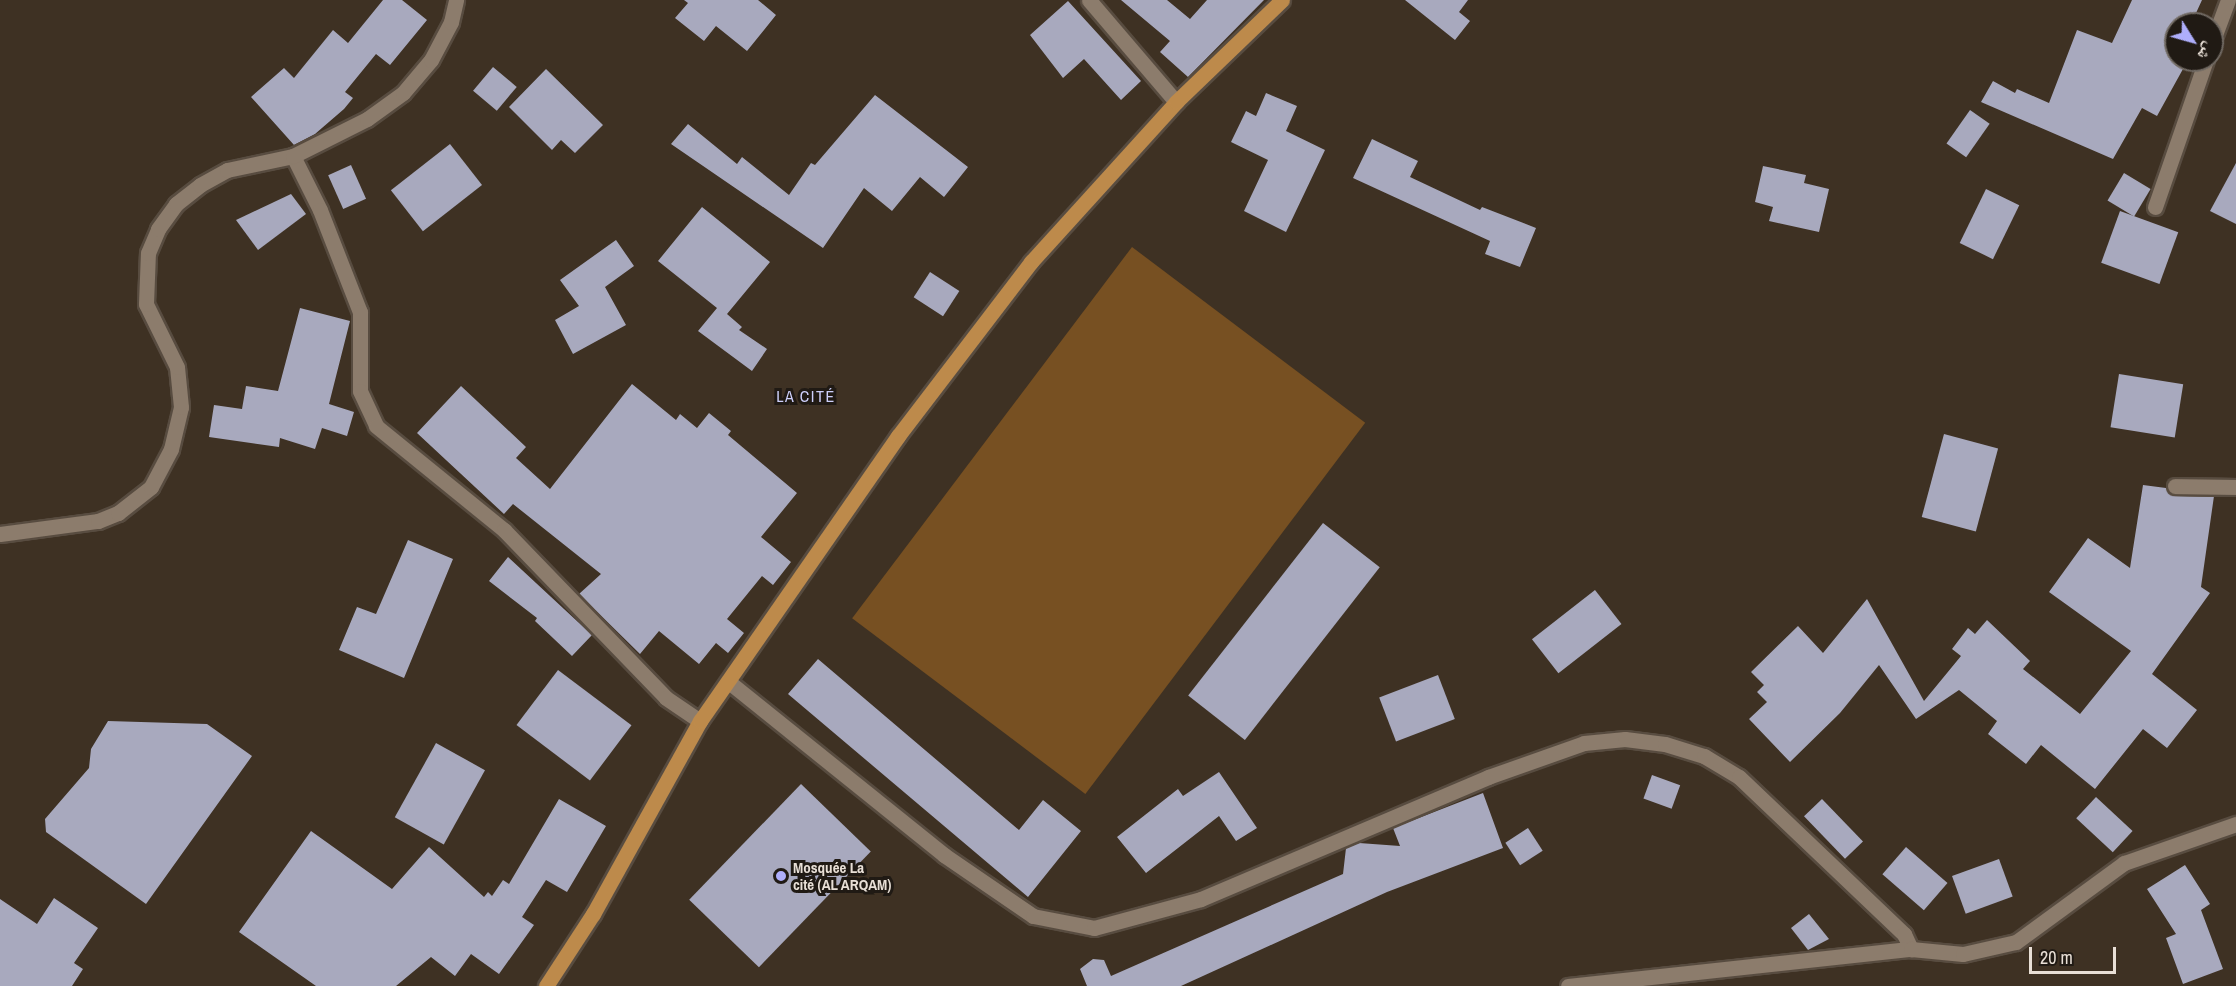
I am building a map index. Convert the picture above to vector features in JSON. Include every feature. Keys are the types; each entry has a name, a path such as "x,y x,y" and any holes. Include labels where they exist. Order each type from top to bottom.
{"main road":[{"path":"546,986 593,914 700,722 898,436 1003,299 1176,102 1282,0"}],"street":[{"path":"0,534 98,520 118,513 151,487 171,450 181,407 177,368 146,304 147,261 158,229 176,204 200,185 227,170 293,156 367,119 403,93 431,60 451,22 456,0"},
{"path":"1089,0 1176,102"},
{"path":"2155,207 2202,72"},
{"path":"293,156 320,210 360,312 360,391 376,426 504,530 666,698 700,722"},
{"path":"2175,486 2236,487"},
{"path":"729,682 944,855 1033,916 1094,928 1201,899 1488,777 1584,743 1625,739 1665,744 1704,756 1739,777 1904,934 1911,949"},
{"path":"1568,986 1911,949 1963,954 2016,942 2124,863 2236,824"}],"shaded area":[{"path":"1132,247 1365,423 1085,794 852,618"}],"building":[{"path":"383,0 402,0 427,20 390,65 376,54 345,92 353,98 344,109 315,134 294,145 251,97 284,68 294,78 333,30 348,43"},
{"path":"684,0 758,0 776,15 747,51 716,26 704,41 675,18 688,3"},
{"path":"1121,0 1167,0 1190,19 1207,0 1264,0 1188,77 1160,52 1170,41"},
{"path":"1405,0 1468,0 1459,12 1470,21 1455,40"},
{"path":"2132,0 2202,0 2196,12 2164,12 2164,72 2181,72 2157,116 2142,108 2113,159 1981,102 1993,81 2015,93 2017,89 2049,103 2077,30 2112,43"},
{"path":"1068,1 1141,81 1121,100 1084,59 1063,78 1030,35"},
{"path":"493,67 517,87 497,111 473,91"},
{"path":"546,69 603,125 575,153 561,140 552,150 509,107"},
{"path":"1266,93 1297,106 1286,131 1325,150 1286,232 1244,211 1268,160 1231,142 1246,111 1256,116"},
{"path":"875,95 968,167 944,197 920,177 892,211 864,188 823,248 671,144 688,124 737,164 742,157 789,195 811,163 815,165"},
{"path":"1970,110 1990,124 1966,157 1946,144"},
{"path":"1372,139 1418,161 1410,177 1480,210 1482,207 1536,228 1520,267 1485,254 1490,241 1353,178"},
{"path":"450,144 482,185 423,231 391,190"},
{"path":"2236,163 2236,224 2210,211"},
{"path":"351,165 366,199 343,209 328,175"},
{"path":"1763,166 1806,175 1804,183 1829,189 1819,232 1769,221 1773,207 1755,202"},
{"path":"2124,173 2151,189 2134,216 2108,200"},
{"path":"1986,189 2019,205 1993,259 1960,243"},
{"path":"291,194 306,214 258,250 236,220"},
{"path":"702,207 770,262 727,314 742,327 739,330 767,349 752,371 698,331 717,308 658,261"},
{"path":"2120,211 2178,232 2159,284 2101,263"},
{"path":"616,240 634,266 605,287 626,325 573,354 555,320 579,306 560,280"},
{"path":"930,272 959,291 943,316 914,297"},
{"path":"300,308 350,321 329,404 354,412 347,436 322,428 315,449 280,438 279,447 209,437 214,405 242,409 246,386 278,391"},
{"path":"2119,374 2183,384 2175,438 2111,427"},
{"path":"632,384 676,420 680,414 697,428 709,413 731,431 728,435 797,493 761,537 791,562 773,585 762,576 727,619 744,633 728,653 716,643 699,664 659,631 640,654 579,594 601,574 513,504 504,514 417,433 461,386 526,447 516,458 550,489"},
{"path":"1944,434 1998,448 1976,532 1922,517"},
{"path":"2143,485 2166,488 2174,496 2214,496 2201,587 2210,593 2152,674 2197,710 2167,748 2143,729 2095,789 2041,745 2026,764 1988,734 1997,721 1959,690 1916,719 1879,665 1840,713 1790,762 1749,719 1767,702 1757,692 1764,685 1751,672 1798,626 1823,653 1867,599 1924,701 1961,656 1952,649 1968,628 1975,634 1987,620 2030,661 2023,669 2080,714 2131,651 2049,592 2088,538 2130,568"},
{"path":"1323,523 1380,567 1245,740 1188,696"},
{"path":"408,540 453,559 404,678 339,650 357,607 376,614"},
{"path":"508,557 592,635 572,656 535,621 537,618 489,581"},
{"path":"1595,590 1621,624 1558,673 1532,639"},
{"path":"818,659 1019,830 1043,800 1081,831 1028,897 788,694"},
{"path":"558,670 631,725 590,780 516,725"},
{"path":"1438,675 1455,719 1396,741 1379,698"},
{"path":"108,721 207,724 252,756 146,904 46,832 45,819 89,768 91,749"},
{"path":"436,743 485,770 444,844 395,817"},
{"path":"1219,772 1257,828 1236,841 1219,816 1146,873 1117,837 1178,789 1183,796"},
{"path":"1652,775 1680,785 1672,809 1643,798"},
{"name":"Mosquée La cité (AL ARQAM)","path":"801,784 871,851 759,967 689,900"},
{"path":"1483,793 1503,848 1387,892 1181,986 1087,986 1080,969 1093,959 1104,960 1111,976 1343,874 1346,848 1359,843 1400,846 1393,828"},
{"path":"2096,797 2133,831 2113,852 2076,818"},
{"path":"559,799 606,826 567,892 546,880 522,917 534,925 499,974 471,954 455,976 431,957 396,986 316,986 239,932 311,831 392,889 429,847 484,897 488,892 492,896 503,880 509,884"},
{"path":"1822,799 1863,841 1845,859 1804,816"},
{"path":"1528,828 1543,851 1520,865 1505,843"},
{"path":"1906,847 1948,883 1924,910 1882,874"},
{"path":"1999,859 2013,897 1966,914 1952,876"},
{"path":"2185,865 2210,904 2201,910 2223,969 2183,984 2166,938 2176,934 2147,889"},
{"path":"54,898 98,928 74,963 83,969 72,986 0,986 0,899 37,924"},
{"path":"1809,914 1829,939 1808,950 1791,928"}],"place":[{"name":"Mosquée La cité (AL ARQAM)","path":"781,876"}],"district":[{"name":"LA CITÉ","path":"806,396"}]}
